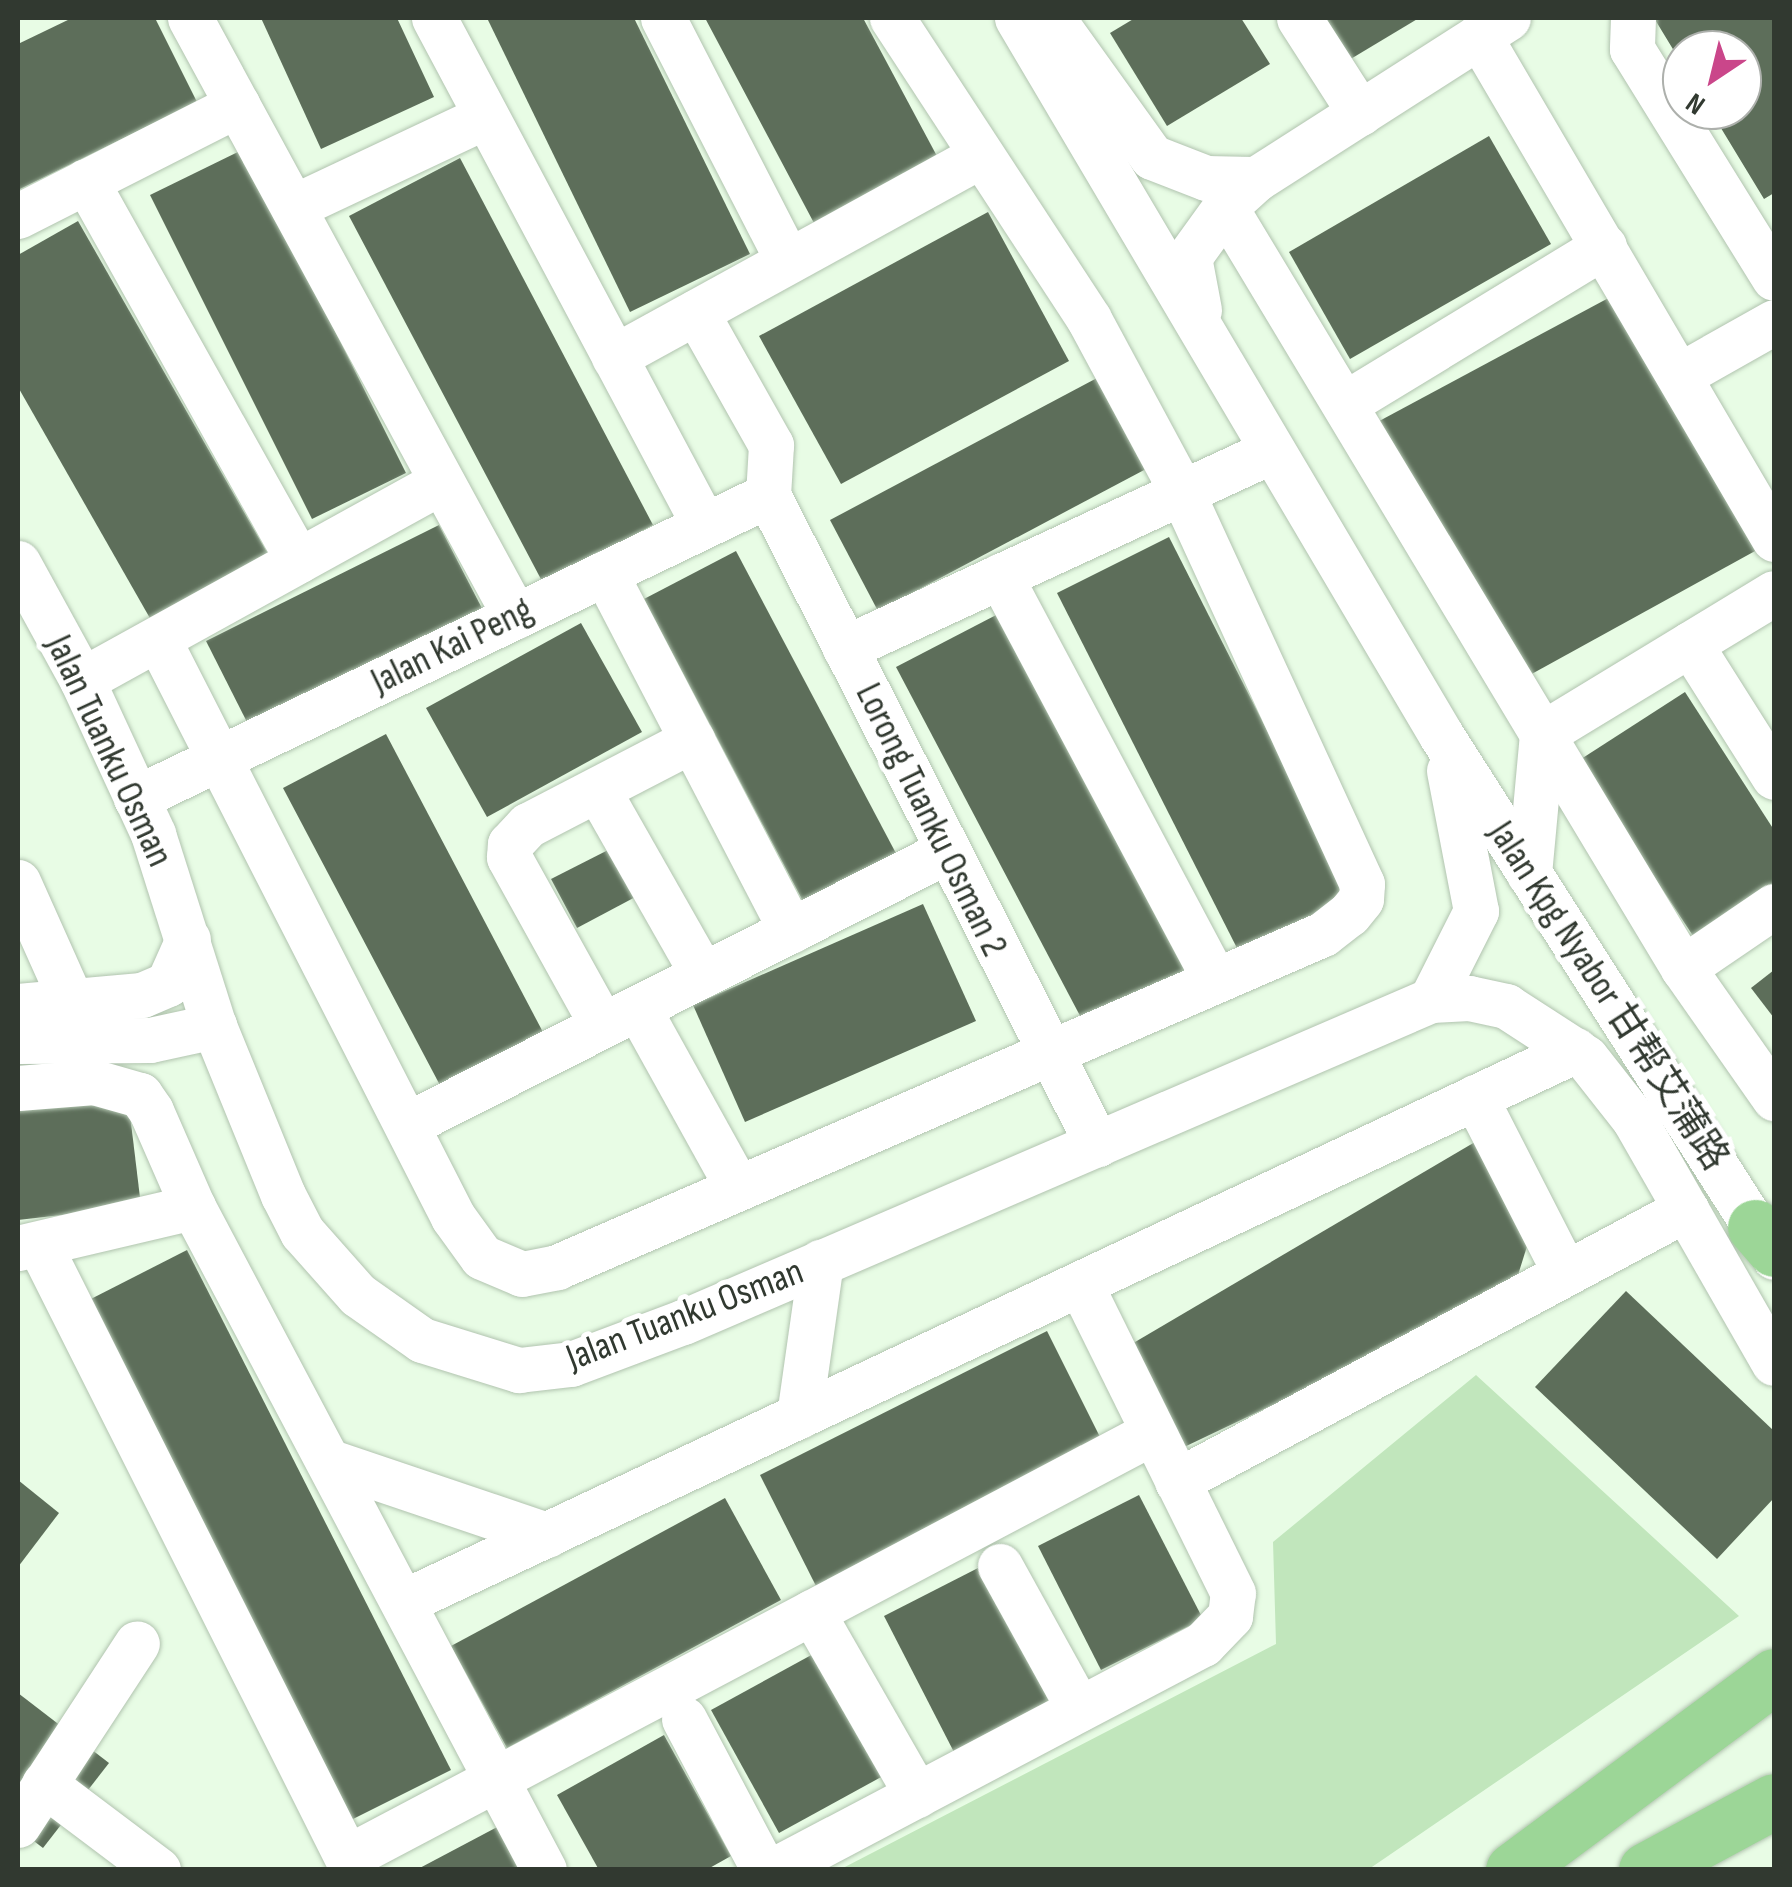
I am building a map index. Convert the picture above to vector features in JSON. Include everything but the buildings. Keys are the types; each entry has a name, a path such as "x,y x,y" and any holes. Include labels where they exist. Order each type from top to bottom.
{"main road":[{"path":"1514,1870 1774,1676"},
{"path":"1514,1870 1774,1705"},
{"path":"1649,1868 1774,1801"},
{"path":"1649,1868 1774,1820"}],"street":[{"path":"190,18 515,616"},
{"path":"434,18 482,118 704,526"},
{"path":"663,18 788,261"},
{"name":"Jalan Kpg Nyabor 甘帮艾蒲路","path":"1016,18 1441,735 1768,1244"},
{"path":"1052,18 1152,157 1241,193 1346,403 1682,968 1774,1098"},
{"path":"1300,18 1360,113"},
{"path":"1633,18 1632,49 1774,278"},
{"path":"158,638 222,756 453,1217 482,1258 522,1274 557,1267 736,1185 1322,934 1361,899 1362,884 1182,492 1089,320 979,156 908,27"},
{"path":"1241,193 1494,27 1604,246 1774,539"},
{"path":"18,216 238,106"},
{"path":"293,207 482,118"},
{"path":"614,357 979,156"},
{"path":"86,181 298,561"},
{"name":"Jalan Kpg Nyabor 甘帮艾蒲路","path":"1214,352 1190,283 1189,257 1241,193"},
{"path":"1346,403 1604,246"},
{"path":"696,312 770,445 768,494"},
{"path":"1680,375 1774,322"},
{"path":"845,648 1272,451"},
{"path":"82,680 441,482"},
{"name":"Jalan Kai Peng","path":"136,798 768,494"},
{"name":"Lorong Tuanku Osman 2","path":"768,494 1046,1052 1097,1144"},
{"name":"Jalan Tuanku Osman","path":"18,562 82,680 136,798 188,939 214,1026 260,1146 302,1232 358,1295 422,1340 519,1370 571,1364 821,1262 1431,1000"},
{"path":"605,573 790,930"},
{"path":"1000,576 1214,978"},
{"path":"1542,734 1774,593"},
{"path":"1690,644 1774,777"},
{"path":"1529,874 1542,734"},
{"name":"Jalan Kpg Nyabor 甘帮艾蒲路","path":"1441,735 1474,874 1476,910 1460,952 1431,1000 1506,1006 1576,1050 1634,1119 1774,1363"},
{"path":"692,740 599,792 528,825 510,844 509,858 736,1185"},
{"path":"599,792 703,975"},
{"path":"408,1124 947,851"},
{"path":"18,882 31,939 72,1002"},
{"path":"1682,968 1774,906"},
{"path":"18,1006 142,995 168,984 188,939"},
{"path":"18,1041 150,1040 214,1026"},
{"path":"403,1602 1576,1050"},
{"path":"18,1088 94,1082 140,1096 193,1207 544,1870"},
{"path":"1475,1097 1565,1273"},
{"path":"193,1207 29,1247 350,1863 496,1779 1153,1432"},
{"path":"1178,1481 1686,1209"},
{"path":"799,1416 821,1262"},
{"path":"774,1870 1203,1644 1230,1616 1233,1593 1080,1284"},
{"path":"328,1461 546,1535"},
{"path":"1000,1566 1079,1709"},
{"path":"812,1612 917,1794"},
{"path":"18,1825 137,1642"},
{"path":"684,1720 764,1870"},
{"path":"44,1784 158,1870"}],"green space":[{"path":"1476,1375 1739,1616 1369,1869 841,1869 1276,1644 1273,1542"}]}
